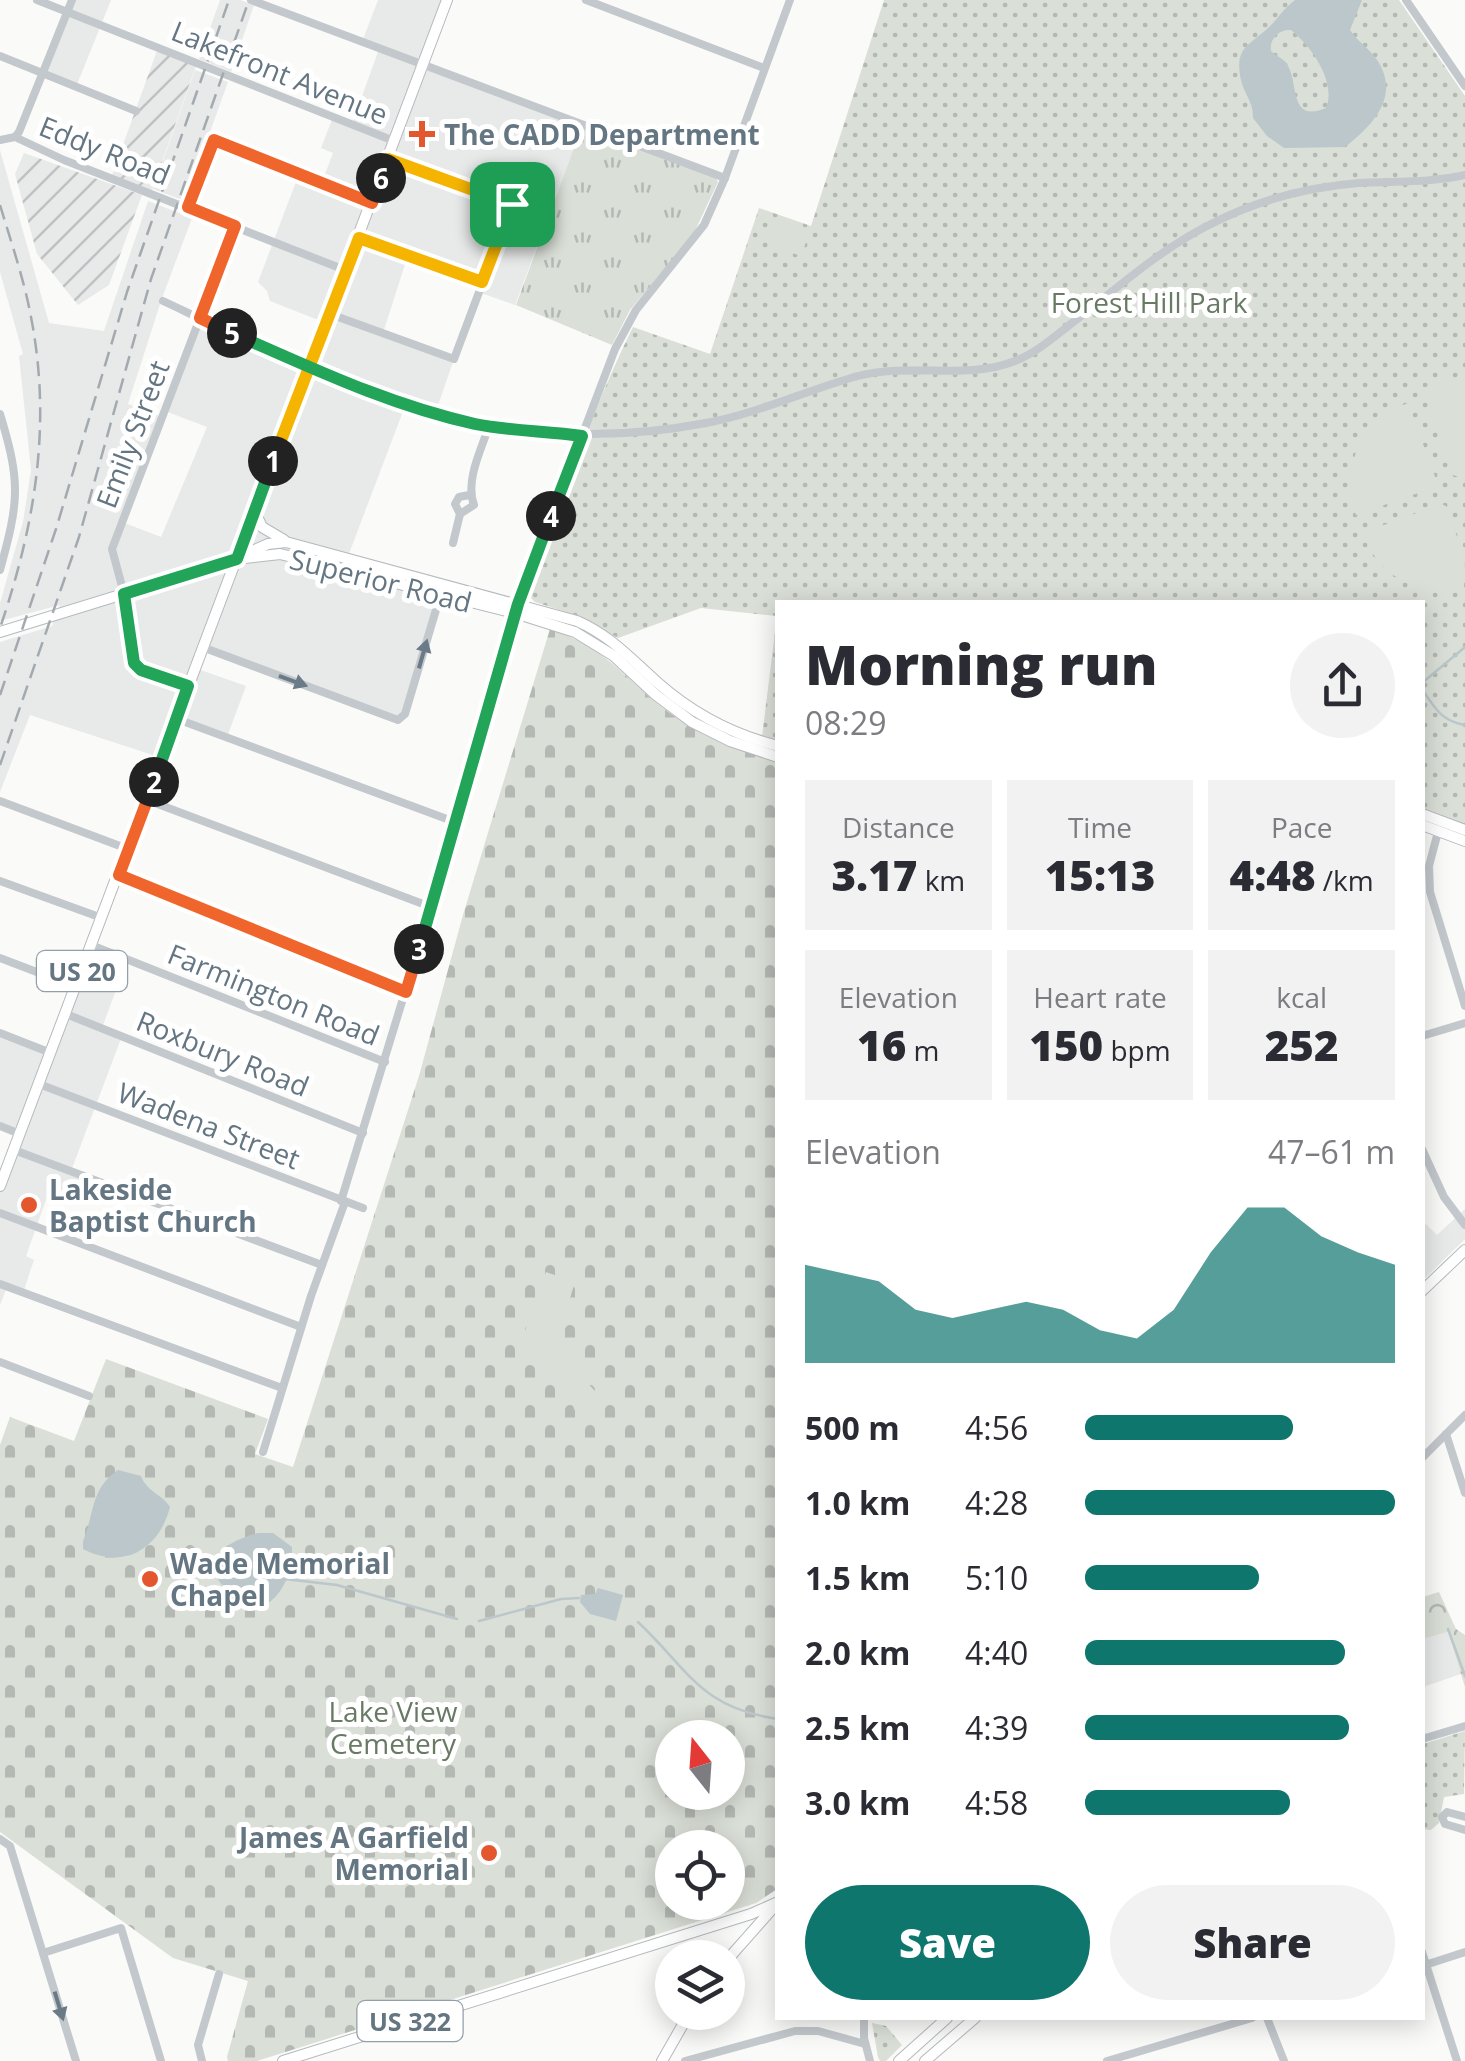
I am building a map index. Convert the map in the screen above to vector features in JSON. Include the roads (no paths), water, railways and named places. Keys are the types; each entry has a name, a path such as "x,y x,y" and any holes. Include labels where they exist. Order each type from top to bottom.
{"main road":[{"path":"0,632 237,559 448,0"},
{"path":"255,510 262,527 286,542"},
{"name":"Superior Road","path":"237,559 268,544 286,542 442,590"},
{"name":"Superior Road","path":"237,559 280,554 517,608 588,638 730,741 775,756"},
{"name":"US 20","path":"0,1186 237,559"},
{"name":"Superior Road","path":"696,718 775,745"},
{"path":"1425,816 1465,841"},
{"path":"1425,824 1465,830"},
{"path":"1425,1288 1465,1250"},
{"name":"US 322","path":"284,2061 751,1914 775,1903"},
{"path":"744,1940 775,1904"},
{"path":"899,2061 945,2020"},
{"path":"925,2061 972,2020"},
{"path":"662,2061 680,2030"}],"street":[{"name":"Lakefront Avenue","path":"37,0 394,142"},
{"path":"0,140 14,137 72,0"},
{"path":"250,0 725,178"},
{"path":"586,0 764,68"},
{"path":"262,1452 432,907 468,768 517,608 628,325 698,236 725,178 790,0"},
{"path":"1406,0 1465,86"},
{"path":"0,56 136,111"},
{"name":"Eddy Road","path":"14,137 346,270"},
{"path":"188,207 214,140 372,203"},
{"path":"330,314 454,359 512,204 388,159"},
{"path":"163,301 326,377 395,402 489,426 582,436 658,430 706,423 886,370 973,371 1016,361 1045,344 1171,248 1206,226 1247,208 1333,186 1465,175"},
{"name":"Emily Street","path":"188,686 141,670 134,663 124,594 112,549 235,226"},
{"path":"359,238 482,282"},
{"path":"0,414 17,480 14,515 0,570"},
{"path":"453,543 460,514 474,506 470,494 489,426"},
{"path":"202,646 398,720 406,714 442,590"},
{"path":"176,718 456,822"},
{"path":"147,800 432,907"},
{"path":"0,801 128,849"},
{"path":"1440,825 1430,866 1430,892 1465,1006"},
{"path":"119,875 406,992"},
{"path":"0,881 102,918"},
{"name":"Farmington Road","path":"92,946 384,1062"},
{"path":"0,958 76,986"},
{"name":"Roxbury Road","path":"66,1014 363,1133"},
{"path":"1425,1035 1465,1024"},
{"path":"0,1034 51,1052"},
{"name":"Wadena Street","path":"40,1084 362,1208"},
{"path":"0,1126 20,1134"},
{"path":"14,1150 322,1265"},
{"path":"1425,1156 1444,1198 1465,1224"},
{"path":"0,1214 301,1327"},
{"path":"0,1284 282,1388"},
{"path":"0,1362 89,1396"},
{"path":"1425,1455 1465,1414"},
{"path":"1446,1434 1465,1494"},
{"path":"1425,1738 1465,1726"},
{"path":"1465,1817 1446,1812 1442,1817 1445,1824 1465,1830"},
{"path":"0,1839 10,1846 76,2061"},
{"path":"43,1953 121,1928 161,2061"},
{"path":"1425,1966 1465,1952"},
{"path":"1425,1969 1456,2061"},
{"path":"202,2061 198,2045 220,1974"},
{"path":"864,2020 870,2061"},
{"path":"1108,2061 1245,2020"},
{"path":"1268,2020 1284,2061"},
{"path":"685,2061 795,2031 818,2031 865,2044"}],"waterway":[{"path":"1425,680 1465,647"},
{"path":"1425,693 1444,717 1465,725"},
{"path":"285,1579 337,1585 457,1619"},
{"path":"479,1621 561,1599 579,1598"},
{"path":"638,1622 713,1696 752,1714 775,1718"},
{"path":"1448,1629 1465,1676"}],"railway":[{"path":"0,695 56,529 127,292 229,0"},
{"path":"0,765 79,537 151,279 249,0"},
{"path":"0,205 28,303 40,397 40,436 31,513 0,628"}],"place":[{"name":"The CADD Department","path":"422,134"},
{"name":"Lakeside Baptist Church","path":"29,1205"},
{"name":"Wade Memorial Chapel","path":"150,1579"},
{"name":"James A Garfield Memorial","path":"489,1853"}],"park label":[{"name":"Forest Hill Park","path":"1149,302"},
{"name":"Lake View Cemetery","path":"393,1727"}]}
